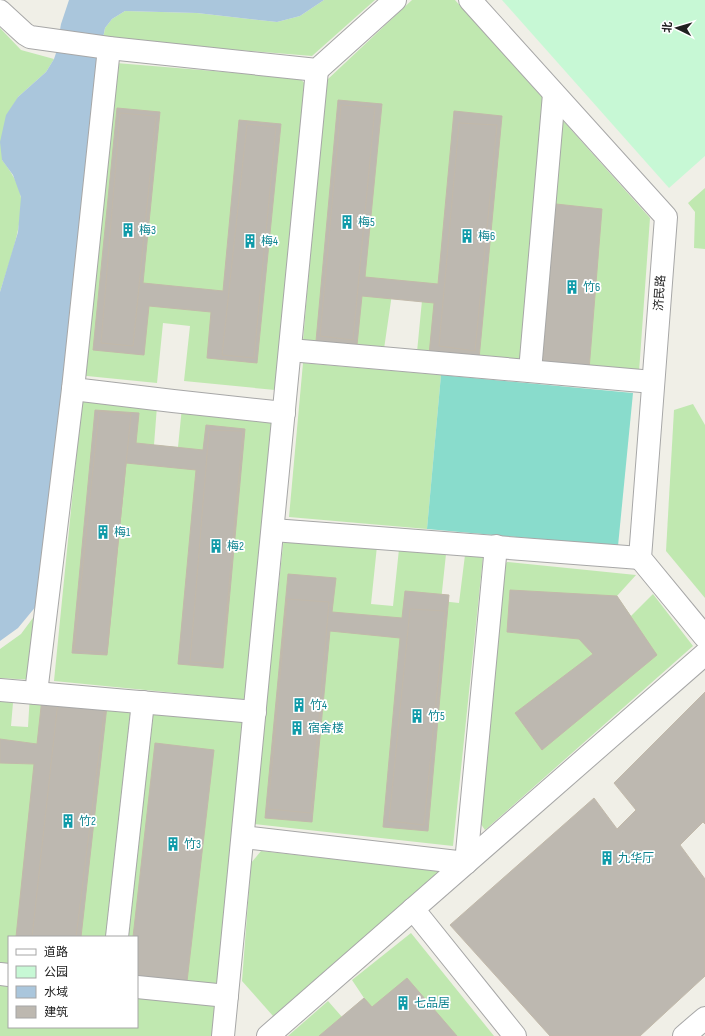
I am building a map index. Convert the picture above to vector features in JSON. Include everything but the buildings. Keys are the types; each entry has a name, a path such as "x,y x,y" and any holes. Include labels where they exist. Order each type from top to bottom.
{"street":[{"path":"223,1036 317,70 395,0"},
{"name":"济民路","path":"470,0 666,217 640,558"},
{"path":"0,11 30,37 106,48 317,70"},
{"path":"36,693 73,389 106,48"},
{"path":"530,372 554,94"},
{"path":"290,350 653,382"},
{"path":"73,389 173,402 284,412"},
{"path":"273,530 640,558 705,637"},
{"path":"466,863 496,546"},
{"path":"268,1036 705,654"},
{"path":"0,690 255,712"},
{"path":"117,936 143,702"},
{"path":"243,837 466,863"},
{"path":"413,909 515,1036"},
{"path":"138,987 227,996"},
{"path":"684,1036 705,1018"}],"green space":[{"path":"324,0 375,0 312,56 103,39 105,28 112,19 125,11 197,13 277,22 300,16"},
{"path":"412,0 455,0 650,218 639,372 417,352 423,290 393,287 384,349 303,341 324,93 328,79"},
{"path":"502,0 705,0 705,156 669,188"},
{"path":"0,28 21,50 54,59 46,72 18,97 2,160 17,183 21,198 21,210 11,258 0,292"},
{"path":"116,63 300,78 306,85 275,390 184,381 190,326 163,323 157,383 77,375"},
{"path":"705,188 705,249 694,248 695,212 688,203"},
{"path":"303,363 441,375 427,529 289,517"},
{"path":"82,399 157,406 154,445 178,447 182,407 274,416 247,700 54,681"},
{"path":"693,404 705,425 705,598 666,551 674,410"},
{"path":"284,536 377,546 371,604 393,606 399,549 446,554 441,601 459,603 465,555 483,557 453,846 253,824"},
{"path":"507,562 636,575 617,596 631,616 653,594 693,646 485,830 478,820 500,572"},
{"path":"41,607 34,680 0,678 0,649 21,634"},
{"path":"0,689 14,691 11,726 28,727 30,694 137,706 110,936 8,936 8,968 0,967"},
{"path":"148,709 244,719 212,1036 0,1036 0,974 8,975 8,1028 138,1028 138,936 123,936"},
{"path":"261,851 441,871 273,1016 242,981 251,863"},
{"path":"411,933 494,1036 288,1036 328,1001 342,1017 364,998 352,980"}],"shaded area":[{"path":"441,375 633,393 618,546 427,529"}],"water":[{"path":"69,0 324,0 300,16 277,22 197,13 125,11 112,19 105,28 102,43 42,599 18,628 0,641 0,292 18,232 21,197 13,175 2,160 0,142 6,115 18,97 46,72 54,59 61,24"}],"place":[{"name":"梅5","path":"347,222"},
{"name":"梅3","path":"128,230"},
{"name":"梅6","path":"467,236"},
{"name":"梅4","path":"250,241"},
{"name":"竹6","path":"572,287"},
{"name":"梅1","path":"103,532"},
{"name":"梅2","path":"216,546"},
{"name":"竹4","path":"299,705"},
{"name":"竹5","path":"417,716"},
{"name":"宿舍楼","path":"297,728"},
{"name":"竹2","path":"68,821"},
{"name":"竹3","path":"173,844"},
{"name":"九华厅","path":"607,858"},
{"name":"七品居","path":"403,1003"}]}
